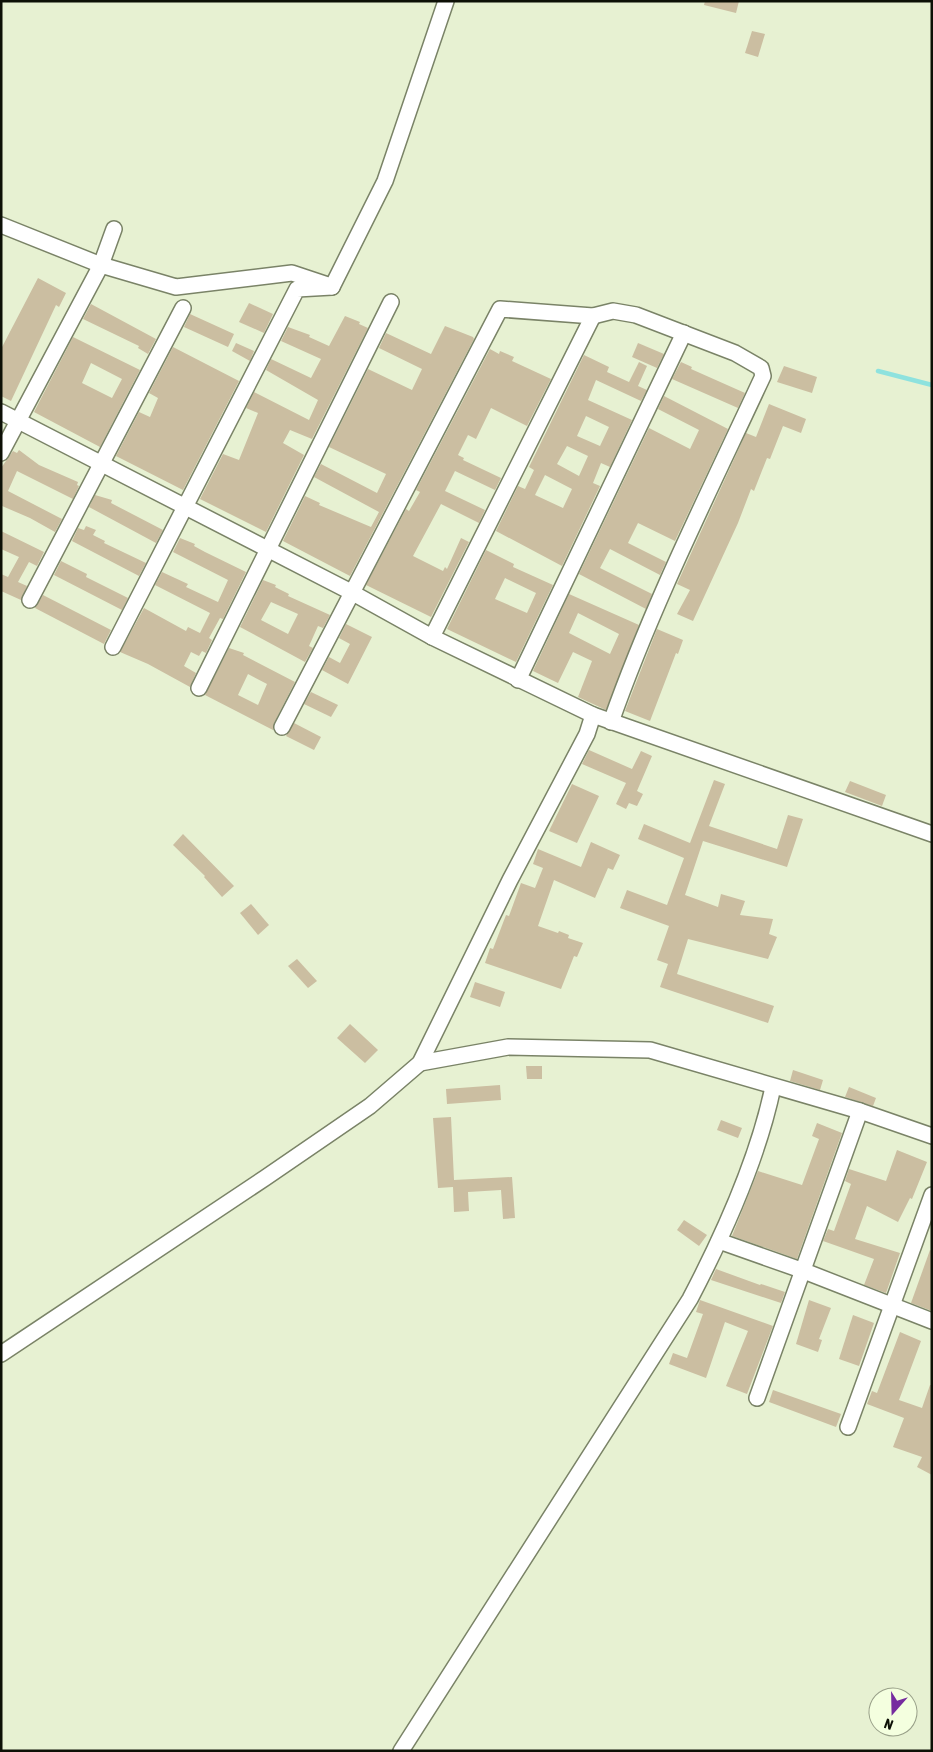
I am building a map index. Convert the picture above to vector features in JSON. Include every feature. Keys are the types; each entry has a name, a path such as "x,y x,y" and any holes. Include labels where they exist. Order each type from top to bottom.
{"street":[{"path":"332,287 384,181 446,1"},
{"path":"1,225 101,265 176,287 292,272 332,287"},
{"path":"1,453 101,265 114,229"},
{"path":"113,647 297,289 332,287"},
{"path":"199,688 391,302"},
{"path":"30,600 183,308"},
{"path":"282,727 500,309 593,316 613,311 636,315 735,353 761,368 763,376 662,597 611,722"},
{"path":"432,637 593,316"},
{"path":"518,680 611,490 684,333"},
{"path":"1,412 351,592 432,637 593,715 932,834"},
{"path":"1,1354 370,1106 420,1063 510,880 587,734 593,715"},
{"path":"420,1063 508,1047 650,1050 860,1111 932,1136"},
{"path":"401,1751 690,1299 719,1241 766,1123 773,1086"},
{"path":"758,1398 860,1111"},
{"path":"848,1427 932,1195"},
{"path":"719,1241 932,1320"}],"building":[{"path":"705,1 739,1 736,13 704,5"},
{"path":"752,31 765,34 758,57 745,53"},
{"path":"38,278 66,293 59,307 56,305 11,401 1,396 1,349"},
{"path":"249,303 273,314 264,333 239,322"},
{"path":"91,304 156,339 148,354 138,348 139,346 83,319"},
{"path":"190,314 234,334 228,347 184,327"},
{"path":"345,316 360,322 359,324 368,328 312,439 290,430 283,443 304,455 266,532 200,499 223,454 239,460 258,413 246,408 254,392 309,420 318,400 266,370 271,359 311,378 321,359 281,341 288,327 310,335 309,337 329,346"},
{"path":"445,326 474,339 350,576 283,541 305,496 320,503 319,505 371,527 379,512 314,477 321,464 377,493 386,474 329,447 368,369 412,390 422,369 379,348 386,333 431,354"},
{"path":"73,337 140,370 100,447 34,412","holes":["91,363 122,379 112,398 82,383"]},
{"path":"236,343 254,351 250,361 232,351"},
{"path":"638,343 664,354 657,368 632,357"},
{"path":"173,347 239,381 183,490 116,456 139,412 150,417 158,398 149,393"},
{"path":"490,349 499,354 500,351 514,357 512,361 551,379 527,426 491,408 476,439 468,435 458,455 464,458 463,460 501,478 495,490 455,471 445,491 485,510 479,523 441,504 413,556 443,571 445,567 447,569 461,538 469,542 431,617 366,585 406,509 409,511 420,492 416,490"},
{"path":"584,355 609,367 607,372 629,382 639,362 647,366 638,386 647,390 641,401 596,380 588,400 632,420 610,467 601,463 593,483 600,486 562,566 496,531 518,486 525,489 534,470 529,467","holes":["586,416 609,427 600,446 577,436","567,446 588,456 579,476 557,464","545,475 572,489 563,508 535,495"]},
{"path":"681,362 692,367 691,369 745,393 738,408 672,379"},
{"path":"784,366 817,377 812,393 777,382"},
{"path":"664,396 728,429 675,541 638,523 628,543 666,562 660,575 610,549 600,568 652,594 646,609 579,574 649,428 690,449 699,430 658,409"},
{"path":"769,404 806,419 801,433 783,426 770,459 767,458 754,491 751,489 738,523 693,621 677,614 690,590 677,584 746,433 756,437"},
{"path":"19,450 39,465 78,482 77,485 79,486 73,499 17,471 8,491 62,519 55,532 30,518 2,506 1,508 1,468 13,451 17,453"},
{"path":"95,495 112,500 111,503 163,530 156,543 89,507"},
{"path":"86,526 96,530 93,535 105,541 104,543 146,563 139,576 72,541 78,528 84,530"},
{"path":"1,531 44,552 37,566 29,562 18,582 27,586 21,600 1,591 1,574 8,577 19,557 1,549"},
{"path":"180,538 195,544 194,546 246,572 223,619 220,618 209,638 212,640 206,653 202,651 199,656 191,652 184,666 196,673 190,687 148,664 120,652 144,608 186,631 188,627 200,633 210,613 155,585 162,572 188,584 186,587 218,602 228,580 173,552"},
{"path":"486,550 514,564 513,567 553,585 516,662 447,629","holes":["505,578 536,593 527,613 495,599"]},
{"path":"61,561 87,574 86,577 128,598 122,610 54,575"},
{"path":"263,580 276,585 275,587 289,594 288,596 330,615 323,628 318,626 309,646 313,648 305,662 240,627","holes":["271,602 298,614 288,634 261,620"]},
{"path":"569,594 639,625 606,710 578,697 592,661 573,652 558,683 533,671","holes":["578,613 619,634 610,654 569,633"]},
{"path":"43,595 111,630 104,644 35,608"},
{"path":"346,624 372,637 348,684 322,670 329,657 340,663 350,644 339,638"},
{"path":"657,629 683,640 678,654 676,653 650,721 625,711"},
{"path":"229,648 244,653 243,655 295,682 274,723 273,730 205,695","holes":["248,674 267,684 258,705 238,695"]},
{"path":"311,692 338,705 331,717 304,704"},
{"path":"294,723 321,737 314,750 286,736"},
{"path":"589,750 632,769 641,751 652,756 637,791 643,794 637,806 629,803 626,809 616,804 626,783 582,764"},
{"path":"714,780 725,784 709,826 777,849 788,815 803,819 787,867 703,841 685,895 718,907 721,894 745,901 740,915 773,919 769,934 777,937 768,959 688,939 677,974 774,1006 768,1023 660,987 668,964 657,960 669,926 620,908 627,890 667,905 684,858 638,839 644,824 690,843"},
{"path":"850,781 886,795 882,806 845,792"},
{"path":"572,784 599,796 577,843 549,831"},
{"path":"183,834 234,886 222,897 205,876 173,845"},
{"path":"591,842 620,855 613,870 608,868 595,898 554,880 538,926 558,933 559,931 569,935 568,938 583,943 577,957 574,956 561,989 485,963 490,948 493,949 506,915 509,916 521,883 535,888 543,868 533,864 538,849 581,867"},
{"path":"251,904 269,925 258,935 240,913"},
{"path":"297,959 317,981 308,988 288,966"},
{"path":"475,982 505,992 500,1007 470,997"},
{"path":"350,1024 378,1050 365,1063 337,1038"},
{"path":"526,1066 542,1066 542,1079 527,1079"},
{"path":"793,1070 823,1080 820,1090 790,1081"},
{"path":"500,1085 501,1100 447,1104 446,1089"},
{"path":"849,1087 876,1098 873,1106 845,1097"},
{"path":"451,1117 454,1180 512,1177 515,1218 503,1219 501,1190 468,1192 469,1211 454,1212 453,1187 438,1188 433,1118"},
{"path":"721,1120 742,1128 738,1138 717,1130"},
{"path":"817,1123 842,1133 797,1259 732,1236 758,1171 802,1185 819,1139 812,1136"},
{"path":"897,1150 927,1162 912,1199 910,1198 898,1222 867,1206 855,1239 900,1253 886,1293 864,1285 874,1259 823,1241 828,1229 834,1231 851,1184 845,1181 849,1169 886,1181"},
{"path":"684,1220 707,1235 699,1246 677,1230"},
{"path":"930,1250 932,1251 932,1311 911,1303"},
{"path":"716,1269 785,1292 781,1303 711,1280"},
{"path":"700,1300 773,1326 747,1394 726,1386 748,1331 725,1322 706,1378 669,1364 673,1353 687,1358 703,1314 696,1312"},
{"path":"809,1300 831,1308 819,1339 822,1340 818,1352 796,1344"},
{"path":"853,1315 874,1323 859,1366 839,1359"},
{"path":"900,1332 921,1341 899,1400 922,1408 930,1385 932,1385 932,1475 917,1467 922,1457 893,1447 904,1418 867,1404 872,1391 877,1393"},
{"path":"773,1390 841,1414 836,1427 769,1402"}],"waterway":[{"path":"878,371 932,385"}]}
